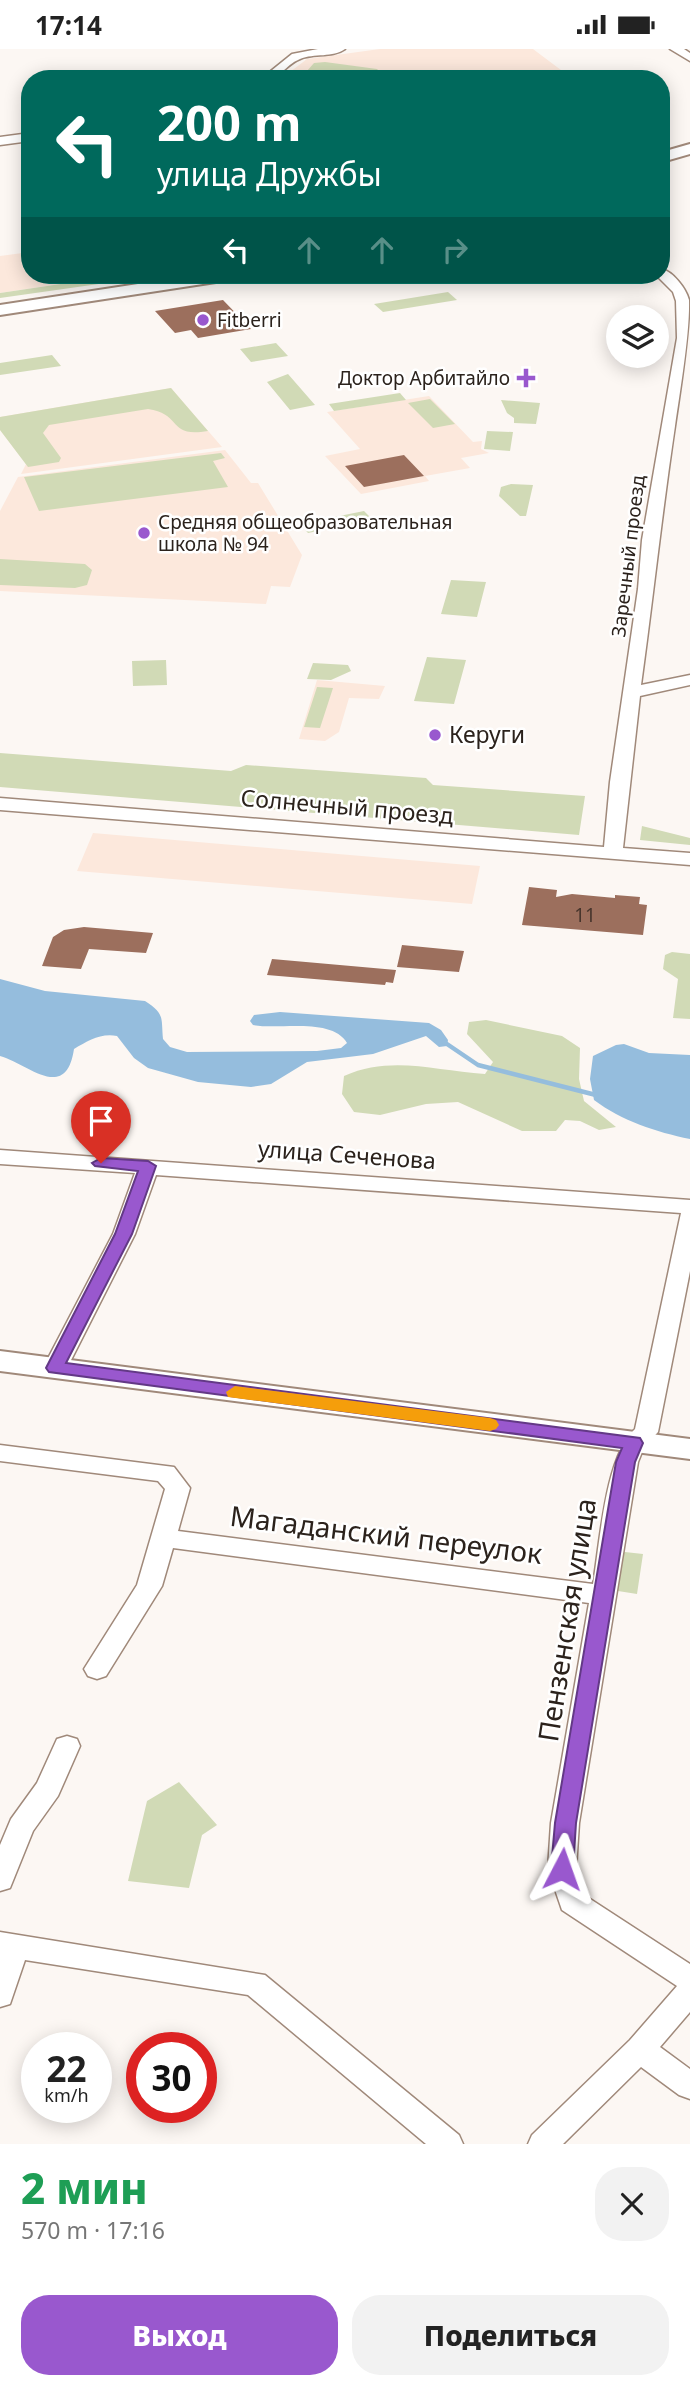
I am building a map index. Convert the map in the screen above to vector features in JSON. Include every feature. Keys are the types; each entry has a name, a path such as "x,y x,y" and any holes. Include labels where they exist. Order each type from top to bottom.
{"main road":[{"path":"670,155 690,149"},
{"path":"0,310 170,284"},
{"path":"0,1361 690,1450"}],"street":[{"path":"278,70 296,56 339,49"},
{"path":"676,49 690,58"},
{"path":"0,141 21,138"},
{"name":"Заречный проезд","path":"613,853 619,782 657,485 684,338 683,301 679,291 670,281"},
{"path":"632,692 690,680"},
{"name":"Солнечный проезд","path":"0,804 690,859"},
{"name":"улица Сеченова","path":"0,1157 690,1207"},
{"path":"55,1368 124,1234 148,1166"},
{"name":"Пензенская улица","path":"690,1216 646,1432 634,1443 625,1462 565,1823 562,1869 572,1902 690,1979"},
{"path":"0,1453 165,1473 177,1489 149,1586 97,1669"},
{"name":"Магаданский переулок","path":"163,1538 601,1595"},
{"path":"0,1880 21,1827 48,1788 67,1746"},
{"path":"0,1995 7,1946 255,1985 448,2144"},
{"path":"543,2144 640,2049 690,1992"},
{"path":"640,2049 690,2086"}],"shaded area":[{"path":"380,49 533,49 561,70 293,70 307,59"},
{"path":"21,253 21,284 60,284 0,293 0,256"},
{"path":"171,388 222,447 21,474 26,464 0,430 0,417"},
{"path":"429,396 473,442 482,441 481,449 489,453 461,458 470,468 425,476 429,481 361,494 325,456 360,449 327,412"},
{"name":"Средняя общеобразовательная школа № 94","path":"225,450 251,483 258,483 302,555 290,587 271,586 266,604 0,591 0,511 18,477"},
{"path":"317,680 385,686 379,699 349,698 339,732 325,741 299,739"},
{"path":"93,833 480,866 472,904 77,871"}],"green space":[{"path":"325,62 378,70 308,70 314,63"},
{"path":"60,284 99,284 0,298 0,293"},
{"path":"448,292 457,300 383,312 374,304"},
{"path":"276,343 288,356 251,362 240,349"},
{"path":"52,355 61,366 0,375 0,363"},
{"path":"288,374 315,405 290,410 267,382"},
{"path":"171,388 208,431 186,431 166,416 148,409 49,425 43,433 61,458 59,462 28,467 0,430 0,417"},
{"path":"400,393 406,400 334,411 329,404"},
{"path":"430,399 455,424 433,428 408,403"},
{"path":"501,400 540,403 536,424 514,423 514,418 507,413"},
{"path":"487,431 513,432 510,451 484,449"},
{"path":"221,453 225,458 213,461 228,487 39,511 24,477"},
{"path":"511,484 533,485 526,516 520,516 499,496 501,487"},
{"path":"364,511 373,520 308,533 300,524"},
{"path":"0,559 85,564 92,570 87,585 75,588 0,585"},
{"path":"451,580 486,582 477,617 441,614"},
{"path":"427,657 466,660 454,704 414,701"},
{"path":"166,660 167,685 133,686 132,661"},
{"path":"313,663 348,665 351,671 331,680 307,679"},
{"path":"317,687 333,688 320,728 304,727"},
{"path":"0,753 231,771 246,765 426,778 433,785 585,796 579,835 0,787"},
{"path":"642,826 690,838 690,845 640,840"},
{"path":"672,952 690,954 690,1019 673,1018 678,979 663,969 665,955"},
{"path":"486,1020 562,1036 580,1048 579,1079 584,1101 616,1127 599,1130 580,1121 565,1120 556,1131 522,1131 458,1102 426,1104 380,1115 354,1112 342,1094 344,1076 379,1066 414,1066 485,1074 493,1062 467,1034 469,1022"},
{"path":"625,1552 643,1554 637,1594 618,1591 611,1586 616,1555"},
{"path":"179,1782 217,1825 202,1835 189,1888 128,1881 147,1801"}],"water":[{"path":"0,979 45,991 145,1001 156,1009 161,1017 163,1039 170,1047 187,1052 317,1051 341,1048 347,1043 340,1035 318,1027 264,1026 253,1025 250,1021 254,1015 280,1012 429,1023 441,1030 448,1040 447,1046 439,1047 426,1036 373,1054 307,1062 271,1084 251,1087 198,1082 148,1068 134,1058 117,1036 105,1036 94,1038 74,1049 70,1065 63,1074 44,1076 0,1056"},
{"path":"624,1044 649,1053 690,1055 690,1139 640,1125 594,1100 590,1079 593,1056"}],"building":[{"name":"Fitberri","path":"223,300 251,329 198,338 191,330 175,333 155,311"},
{"path":"404,455 424,476 364,487 345,466"},
{"path":"529,887 557,890 556,897 572,894 615,898 615,895 640,897 639,904 647,905 643,935 522,925"},
{"path":"84,927 153,933 146,953 89,949 81,969 42,966 53,937 64,930"},
{"path":"402,945 464,951 459,972 397,967"},
{"path":"272,959 396,970 393,983 386,982 385,985 267,975"}],"waterway":[{"path":"444,1042 478,1065 596,1095"}],"slow traffic":[{"path":"235,1392 490,1425"}],"place":[{"name":"Fitberri","path":"203,320"},
{"name":"Доктор Арбитайло","path":"526,378"},
{"name":"Средняя общеобразовательная школа № 94","path":"144,533"},
{"name":"Керуги","path":"435,735"}],"route":[{"path":"101,1163 148,1166 124,1234 55,1368 634,1443 625,1462 601,1595 565,1823 562,1869"}]}
